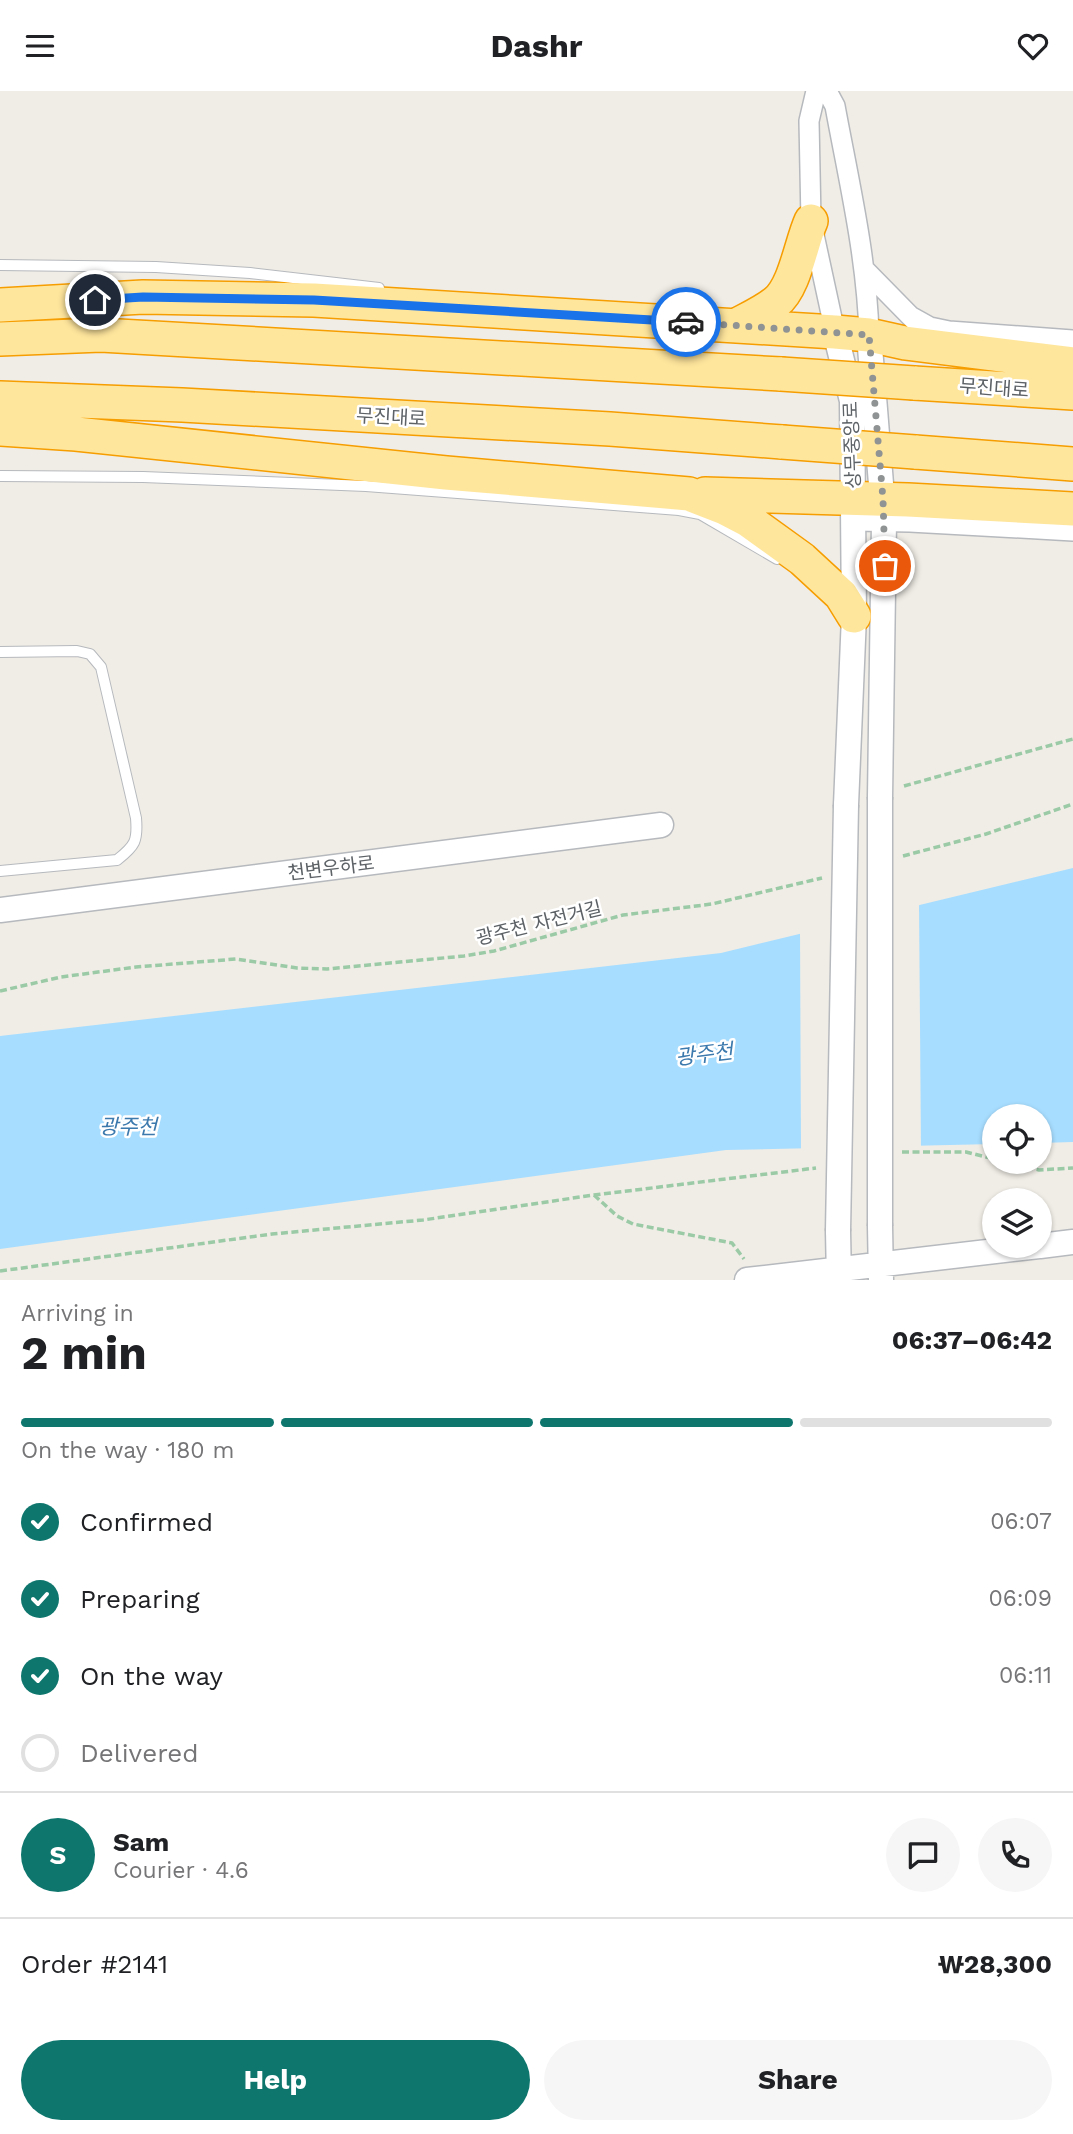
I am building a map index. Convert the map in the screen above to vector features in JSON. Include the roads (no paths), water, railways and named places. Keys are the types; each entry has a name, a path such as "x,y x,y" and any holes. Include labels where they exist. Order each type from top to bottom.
{"highway":[{"path":"737,325 778,301 796,267 811,221"},
{"path":"0,305 143,297 314,300 835,332 1073,364"},
{"name":"무진대로","path":"0,339 101,335 1073,393"},
{"name":"무진대로","path":"0,398 195,405 610,429 1073,464"},
{"path":"0,429 76,434 446,473 689,494 774,494 869,510 1073,509"},
{"path":"689,494 725,507 748,520 802,559 841,595 854,616"}],"street":[{"name":"상무중앙로","path":"816,91 809,121 811,221 852,401 869,510 854,616 846,805 839,1275"},
{"name":"상무중앙로","path":"827,91 835,106 864,269 869,335 869,510 880,797 881,1273"},
{"path":"864,269 941,347"},
{"path":"912,317 930,327 949,331 1073,340"},
{"path":"869,510 1073,531"},
{"name":"천변우하로","path":"0,910 661,825"},
{"path":"1052,1244 1073,1242"},
{"path":"752,1279 881,1273 982,1256"}],"lane":[{"path":"0,265 156,267 250,273 394,289"},
{"path":"515,301 727,320 737,325"},
{"path":"0,476 143,477 366,486 679,510 700,514 774,559 802,559"},
{"path":"0,652 77,651 90,654 101,667 136,818 137,835 132,848 117,860 0,871"}],"water":[{"name":"광주천","path":"1073,868 1073,1142 1052,1143 1052,1104 982,1104 982,1144 726,1150 0,1249 0,1036 721,953"}]}
